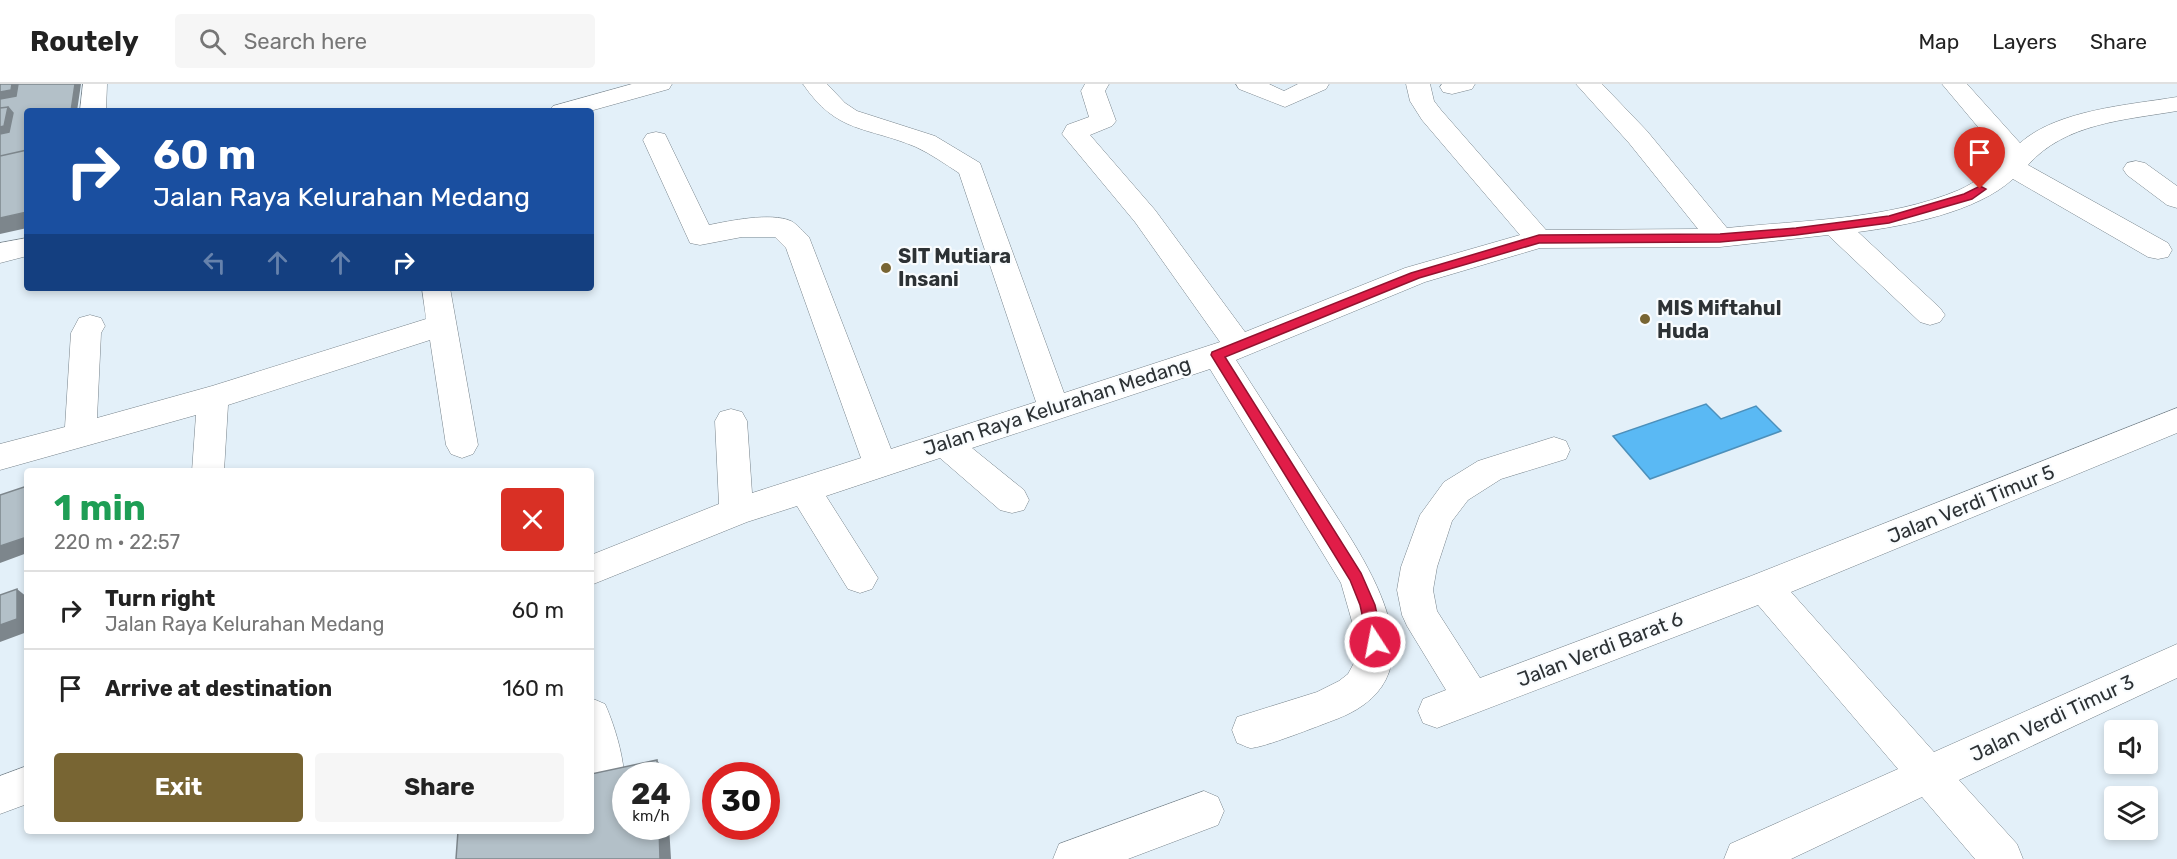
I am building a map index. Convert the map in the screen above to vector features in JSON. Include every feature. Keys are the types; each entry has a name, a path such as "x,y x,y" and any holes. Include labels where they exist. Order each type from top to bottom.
{"street":[{"path":"93,108 95,84"},
{"path":"573,108 660,84"},
{"path":"814,84 821,94 864,125 920,139 971,169 1053,407"},
{"path":"1097,84 1093,91 1097,110 1104,120 1076,131 1075,135 1145,216 1227,350 1356,577 1368,605 1375,642 1370,669 1361,686 1313,710 1251,730"},
{"path":"1248,84 1285,100 1317,84"},
{"path":"1418,84 1422,101 1431,115 1539,239"},
{"path":"1588,84 1638,137 1720,238"},
{"path":"1954,84 2016,163 2158,250"},
{"path":"2162,84 2177,94"},
{"name":"Jalan Raya Kelurahan Medang","path":"594,569 736,512 1227,350 1415,275 1539,239 1720,238 1889,219 1968,196 2016,163 2041,138 2066,127 2106,116 2177,105"},
{"path":"656,140 700,236 742,228 782,228 799,244 880,464"},
{"path":"2136,169 2177,199"},
{"path":"1834,225 1930,315"},
{"path":"0,254 24,248"},
{"path":"436,291 440,326 462,445"},
{"path":"80,436 86,333 90,326"},
{"path":"0,457 213,398 440,326"},
{"path":"208,468 213,398"},
{"name":"Jalan Verdi Timur 5","path":"1764,587 2177,420"},
{"path":"731,421 736,512"},
{"path":"944,442 1011,500"},
{"path":"1471,697 1419,615 1415,590 1419,567 1437,515 1456,491 1490,470 1554,450"},
{"path":"804,489 860,578"},
{"path":"1764,587 1926,776 2002,859"},
{"name":"Jalan Verdi Barat 6","path":"1437,711 1764,587"},
{"name":"Jalan Verdi Timur 3","path":"1745,859 2177,660"},
{"path":"594,729 607,785"},
{"path":"0,795 24,786"},
{"path":"1074,859 1204,811"}],"water":[{"path":"1706,404 1721,419 1756,406 1781,431 1650,479 1613,436"}],"building":[{"path":"0,84 12,84 11,90 0,92"},
{"path":"18,84 75,84 71,108 24,108 24,151 0,156 0,134 9,132 13,113 8,107 0,108 0,99 16,96"},
{"path":"8,107 4,126 0,127 0,108"},
{"path":"24,151 24,213 0,218 0,156"},
{"path":"24,487 24,538 0,546 0,495"},
{"path":"17,589 17,619 0,625 0,595"},
{"path":"612,770 612,840 659,840 660,859 456,859 458,834 594,834 594,773"}],"place":[{"name":"SIT Mutiara Insani","path":"886,268"},
{"name":"MIS Miftahul Huda","path":"1645,319"}],"route":[{"path":"1375,642 1368,605 1356,577 1217,355 1415,275 1539,239 1720,238 1796,231 1889,219 1968,196 1980,189"}]}
